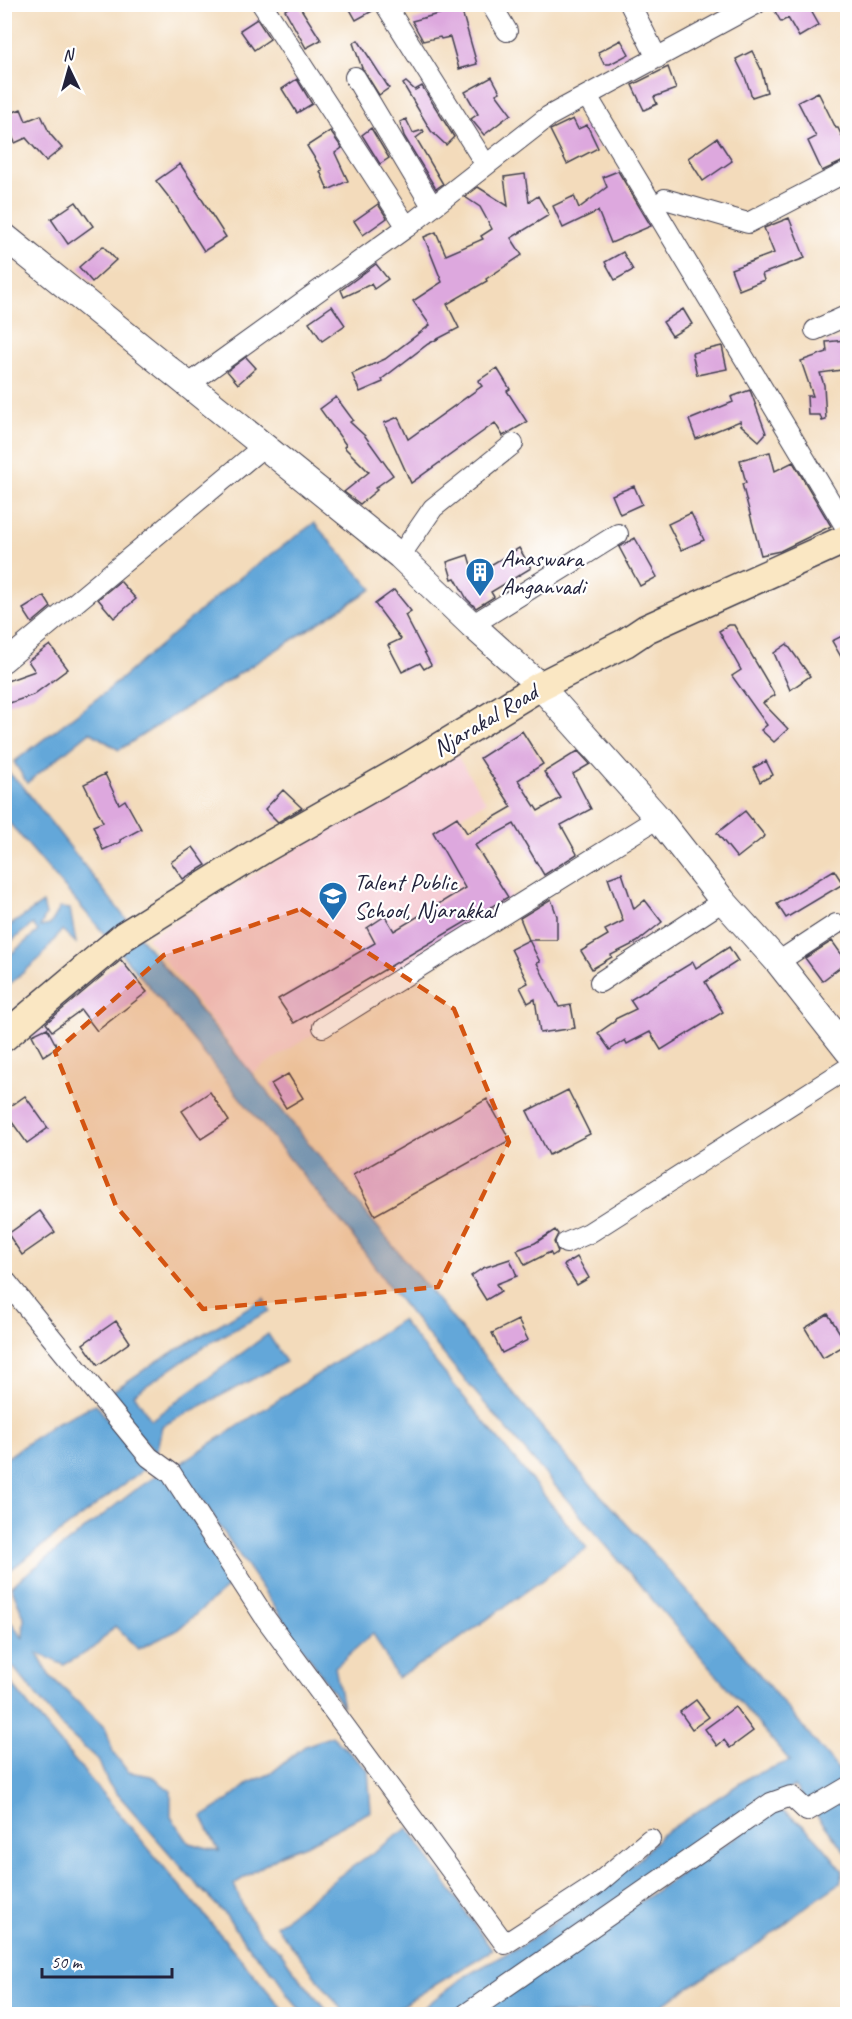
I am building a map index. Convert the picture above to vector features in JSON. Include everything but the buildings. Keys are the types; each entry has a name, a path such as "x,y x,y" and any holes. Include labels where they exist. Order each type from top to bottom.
{"main road":[{"name":"Njarakal Road","path":"4,1037 124,936 265,848 411,765 540,686 625,643 646,629 848,538"}],"street":[{"path":"262,4 407,227"},
{"path":"385,4 486,165"},
{"path":"491,4 507,31"},
{"path":"630,4 657,58"},
{"path":"189,384 407,227 549,116 756,4"},
{"path":"355,77 432,206"},
{"path":"587,96 848,531"},
{"path":"665,200 748,223 848,171"},
{"path":"4,236 400,556 540,686 658,818 723,901 843,1036"},
{"path":"815,330 848,315"},
{"path":"400,556 433,508 513,444"},
{"path":"4,662 264,446"},
{"path":"472,625 618,534"},
{"path":"323,1027 658,818"},
{"path":"600,982 723,901"},
{"path":"778,962 836,924"},
{"path":"566,1243 589,1233 848,1068"},
{"path":"4,1279 149,1457 171,1473 266,1619 505,1944 596,1884 650,1839"},
{"path":"466,2014 771,1803 791,1796 807,1811 848,1787"}],"highlighted area":[{"path":"301,909 454,1009 509,1142 438,1287 203,1309 116,1206 55,1052 164,955"}],"shaded area":[{"name":"Talent Public School, Njarakkal","path":"456,754 486,802 461,816 517,904 252,1073 147,938"}],"water":[{"path":"314,523 372,589 119,750 90,732 27,783 14,762 108,690 230,585"},
{"path":"4,769 21,784 143,941 567,1458 725,1633 847,1780 847,1854 794,1786 668,1868 453,2014 415,2014 464,1977 522,1945 637,1861 660,1836 751,1776 790,1761 458,1372 393,1292 351,1234 148,985 5,818"},
{"path":"43,903 46,915 40,927 50,925 60,908 70,909 76,943 62,930 39,959 5,988 5,959 38,931 33,924 5,946 5,929"},
{"path":"264,1298 269,1311 213,1341 134,1394 151,1420 268,1334 286,1362 162,1426 156,1454 107,1395 156,1362"},
{"path":"401,1320 587,1548 448,1647 397,1678 373,1633 335,1667 343,1707 178,1465"},
{"path":"96,1404 124,1442 147,1467 6,1573 4,1460 54,1424"},
{"path":"162,1472 221,1563 230,1585 176,1631 138,1649 115,1626 94,1648 64,1665 37,1653 49,1675 106,1729 113,1752 128,1772 151,1776 171,1791 171,1817 189,1843 219,1851 202,1817 249,1783 270,1774 305,1746 332,1736 368,1770 371,1811 306,1845 282,1854 234,1884 244,1910 261,1935 281,1952 296,1974 330,2014 304,2014 288,1996 276,1975 250,1949 225,1914 108,1783 98,1760 63,1728 5,1657 4,1613 23,1638 24,1617 11,1586"},
{"path":"4,1674 30,1707 287,2014 5,2014"},
{"path":"777,1809 805,1828 843,1871 840,1883 766,1939 649,2014 475,2014"},
{"path":"408,1828 492,1950 388,2014 345,2014 276,1926 338,1877"}],"place":[{"name":"Anaswara Anganvadi","path":"480,598"},
{"name":"Talent Public School, Njarakkal","path":"333,922"}]}
